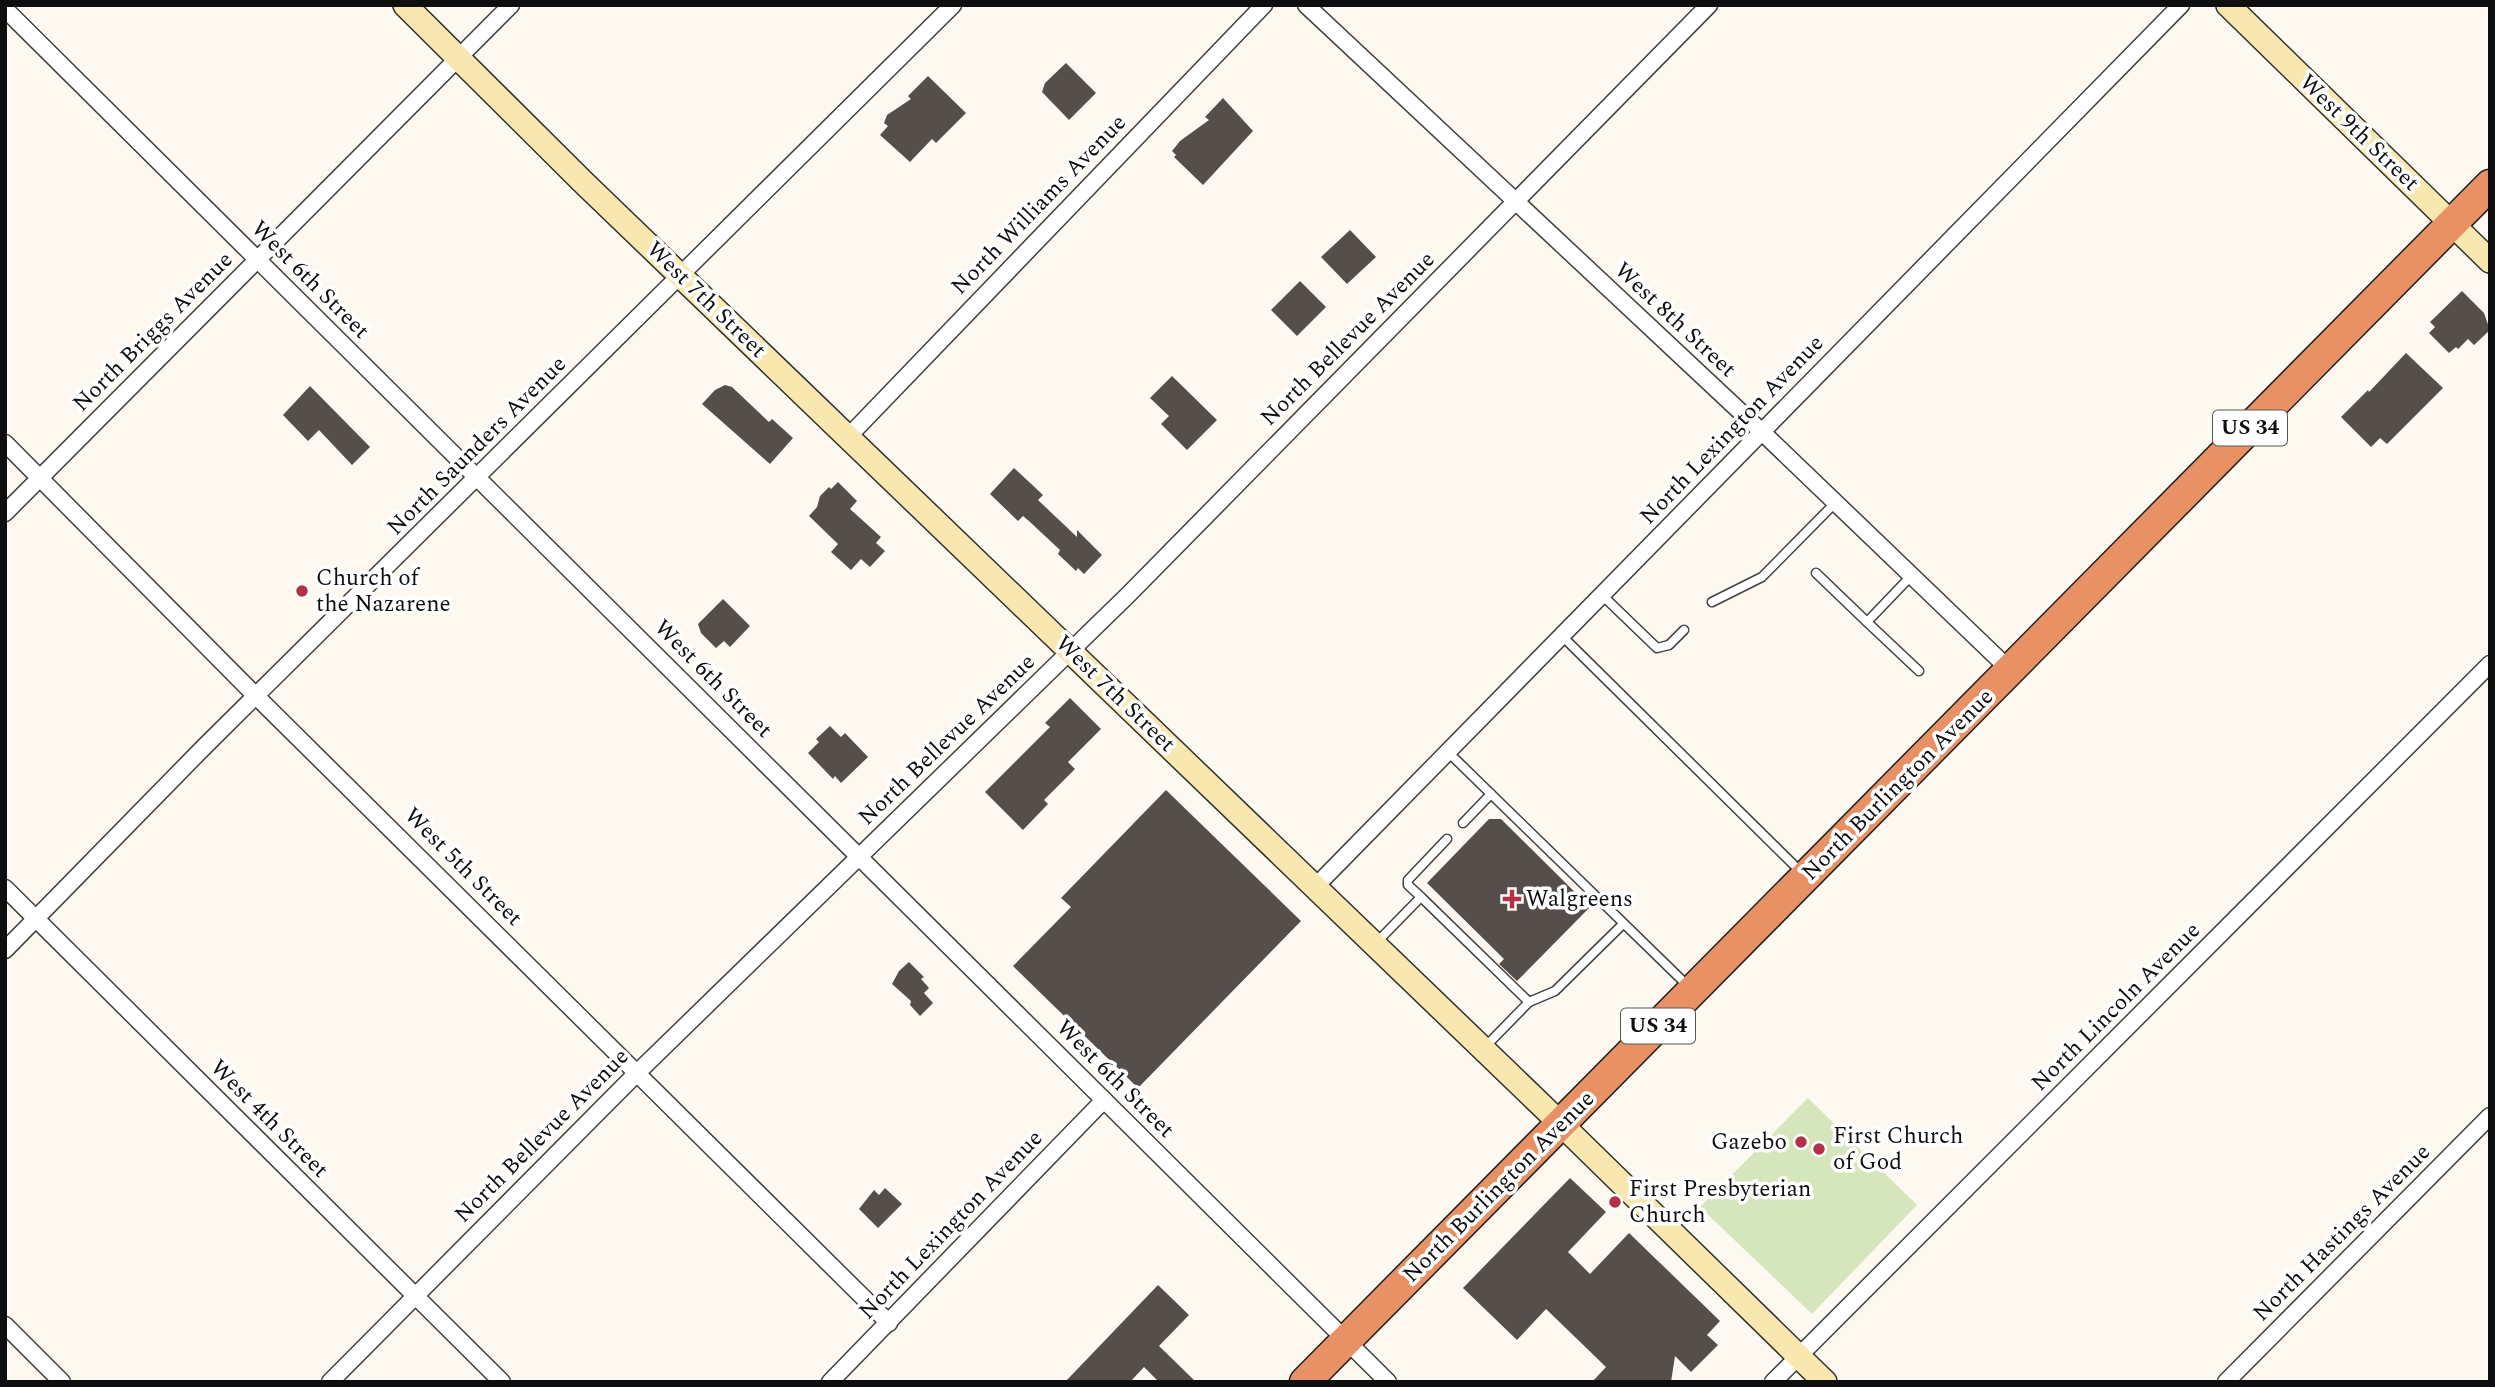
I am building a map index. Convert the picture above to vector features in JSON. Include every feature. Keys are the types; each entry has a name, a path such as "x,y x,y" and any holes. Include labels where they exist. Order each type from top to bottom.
{"highway":[{"name":"North Burlington Avenue","path":"1305,1382 2490,185"}],"main road":[{"name":"West 7th Street","path":"405,5 583,182 1375,944 1825,1382"},
{"name":"West 9th Street","path":"2228,5 2490,261"}],"street":[{"name":"North Briggs Avenue","path":"5,513 511,5"},
{"name":"North Saunders Avenue","path":"5,950 256,696 953,5"},
{"name":"North Williams Avenue","path":"848,437 1264,5"},
{"name":"West 8th Street","path":"1306,5 1762,432 2011,671"},
{"name":"North Bellevue Avenue","path":"330,1382 638,1072 1070,651 1709,5"},
{"name":"North Lexington Avenue","path":"1315,887 2180,5"},
{"name":"West 6th Street","path":"5,9 1388,1382"},
{"name":"West 5th Street","path":"5,443 256,696 889,1323"},
{"name":"North Lincoln Avenue","path":"1773,1382 2490,664"},
{"name":"West 4th Street","path":"5,888 502,1382"},
{"name":"North Lexington Avenue","path":"830,1382 1104,1100"},
{"name":"North Hastings Avenue","path":"2226,1382 2490,1116"},
{"path":"5,1325 62,1382"}],"lane":[{"path":"1712,602 1762,576 1835,503"},
{"path":"1816,573 1919,671"},
{"path":"1867,622 1912,575"},
{"path":"1602,595 1657,648 1669,645 1684,629"},
{"path":"1562,636 1806,877"},
{"path":"1448,752 1693,991"},
{"path":"1463,823 1491,794"},
{"path":"1447,839 1408,880 1408,885 1529,1002"},
{"path":"1375,944 1420,897"},
{"path":"1483,1049 1529,1002 1555,991 1622,925"}],"green space":[{"path":"1808,1098 1917,1205 1812,1314 1700,1207"}],"building":[{"path":"1066,63 1096,93 1069,120 1042,92 1045,83"},
{"path":"928,76 966,113 936,143 932,139 910,162 880,135 888,126 884,123 887,115 911,99 908,96"},
{"path":"1223,98 1253,131 1203,185 1174,157 1176,155 1172,151 1180,141 1209,120 1205,117"},
{"path":"1350,230 1376,257 1347,284 1321,257"},
{"path":"1300,281 1326,307 1297,336 1271,310"},
{"path":"2462,291 2484,313 2490,330 2474,345 2468,339 2458,349 2456,347 2449,353 2429,333 2435,327 2430,322"},
{"path":"2406,353 2443,388 2387,444 2380,438 2371,447 2341,417"},
{"path":"1172,376 1217,420 1187,450 1161,424 1169,416 1150,398"},
{"path":"725,385 732,387 769,422 772,419 793,438 770,464 702,404 715,390"},
{"path":"310,386 370,447 352,465 319,430 308,441 283,415"},
{"path":"1014,468 1043,495 1038,500 1077,537 1077,530 1102,555 1084,574 1078,568 1076,571 1058,554 1060,550 1023,516 1018,521 990,494"},
{"path":"838,482 857,501 850,509 881,537 876,543 885,551 870,567 861,559 851,570 831,552 838,544 809,516 817,507 820,496"},
{"path":"723,599 750,626 730,647 724,641 716,648 701,633 698,624"},
{"path":"1070,698 1101,729 1068,762 1075,769 1044,800 1048,804 1023,830 985,792 1050,727 1045,723"},
{"path":"830,726 841,737 845,733 868,757 841,783 835,776 833,779 808,753 819,742 816,739"},
{"path":"1166,790 1301,921 1138,1088 1013,966 1071,907 1061,898"},
{"path":"1489,819 1501,819 1590,907 1517,981 1499,964 1504,959 1427,883"},
{"path":"909,962 924,977 921,979 929,988 924,993 933,1003 920,1016 910,1005 911,1001 892,984 899,971"},
{"path":"1570,1178 1606,1212 1568,1252 1590,1274 1629,1233 1720,1321 1707,1335 1718,1345 1691,1372 1675,1356 1671,1382 1592,1382 1606,1367 1546,1309 1517,1340 1463,1288"},
{"path":"885,1188 902,1204 878,1228 859,1209 874,1190 879,1195"},
{"path":"1158,1285 1189,1315 1159,1346 1196,1382 1159,1382 1144,1367 1130,1382 1065,1382"}],"place":[{"name":"Church of the Nazarene","path":"302,591"},
{"name":"Walgreens","path":"1512,899"},
{"name":"Gazebo","path":"1801,1142"},
{"name":"First Church of God","path":"1819,1149"},
{"name":"First Presbyterian Church","path":"1615,1202"}]}
